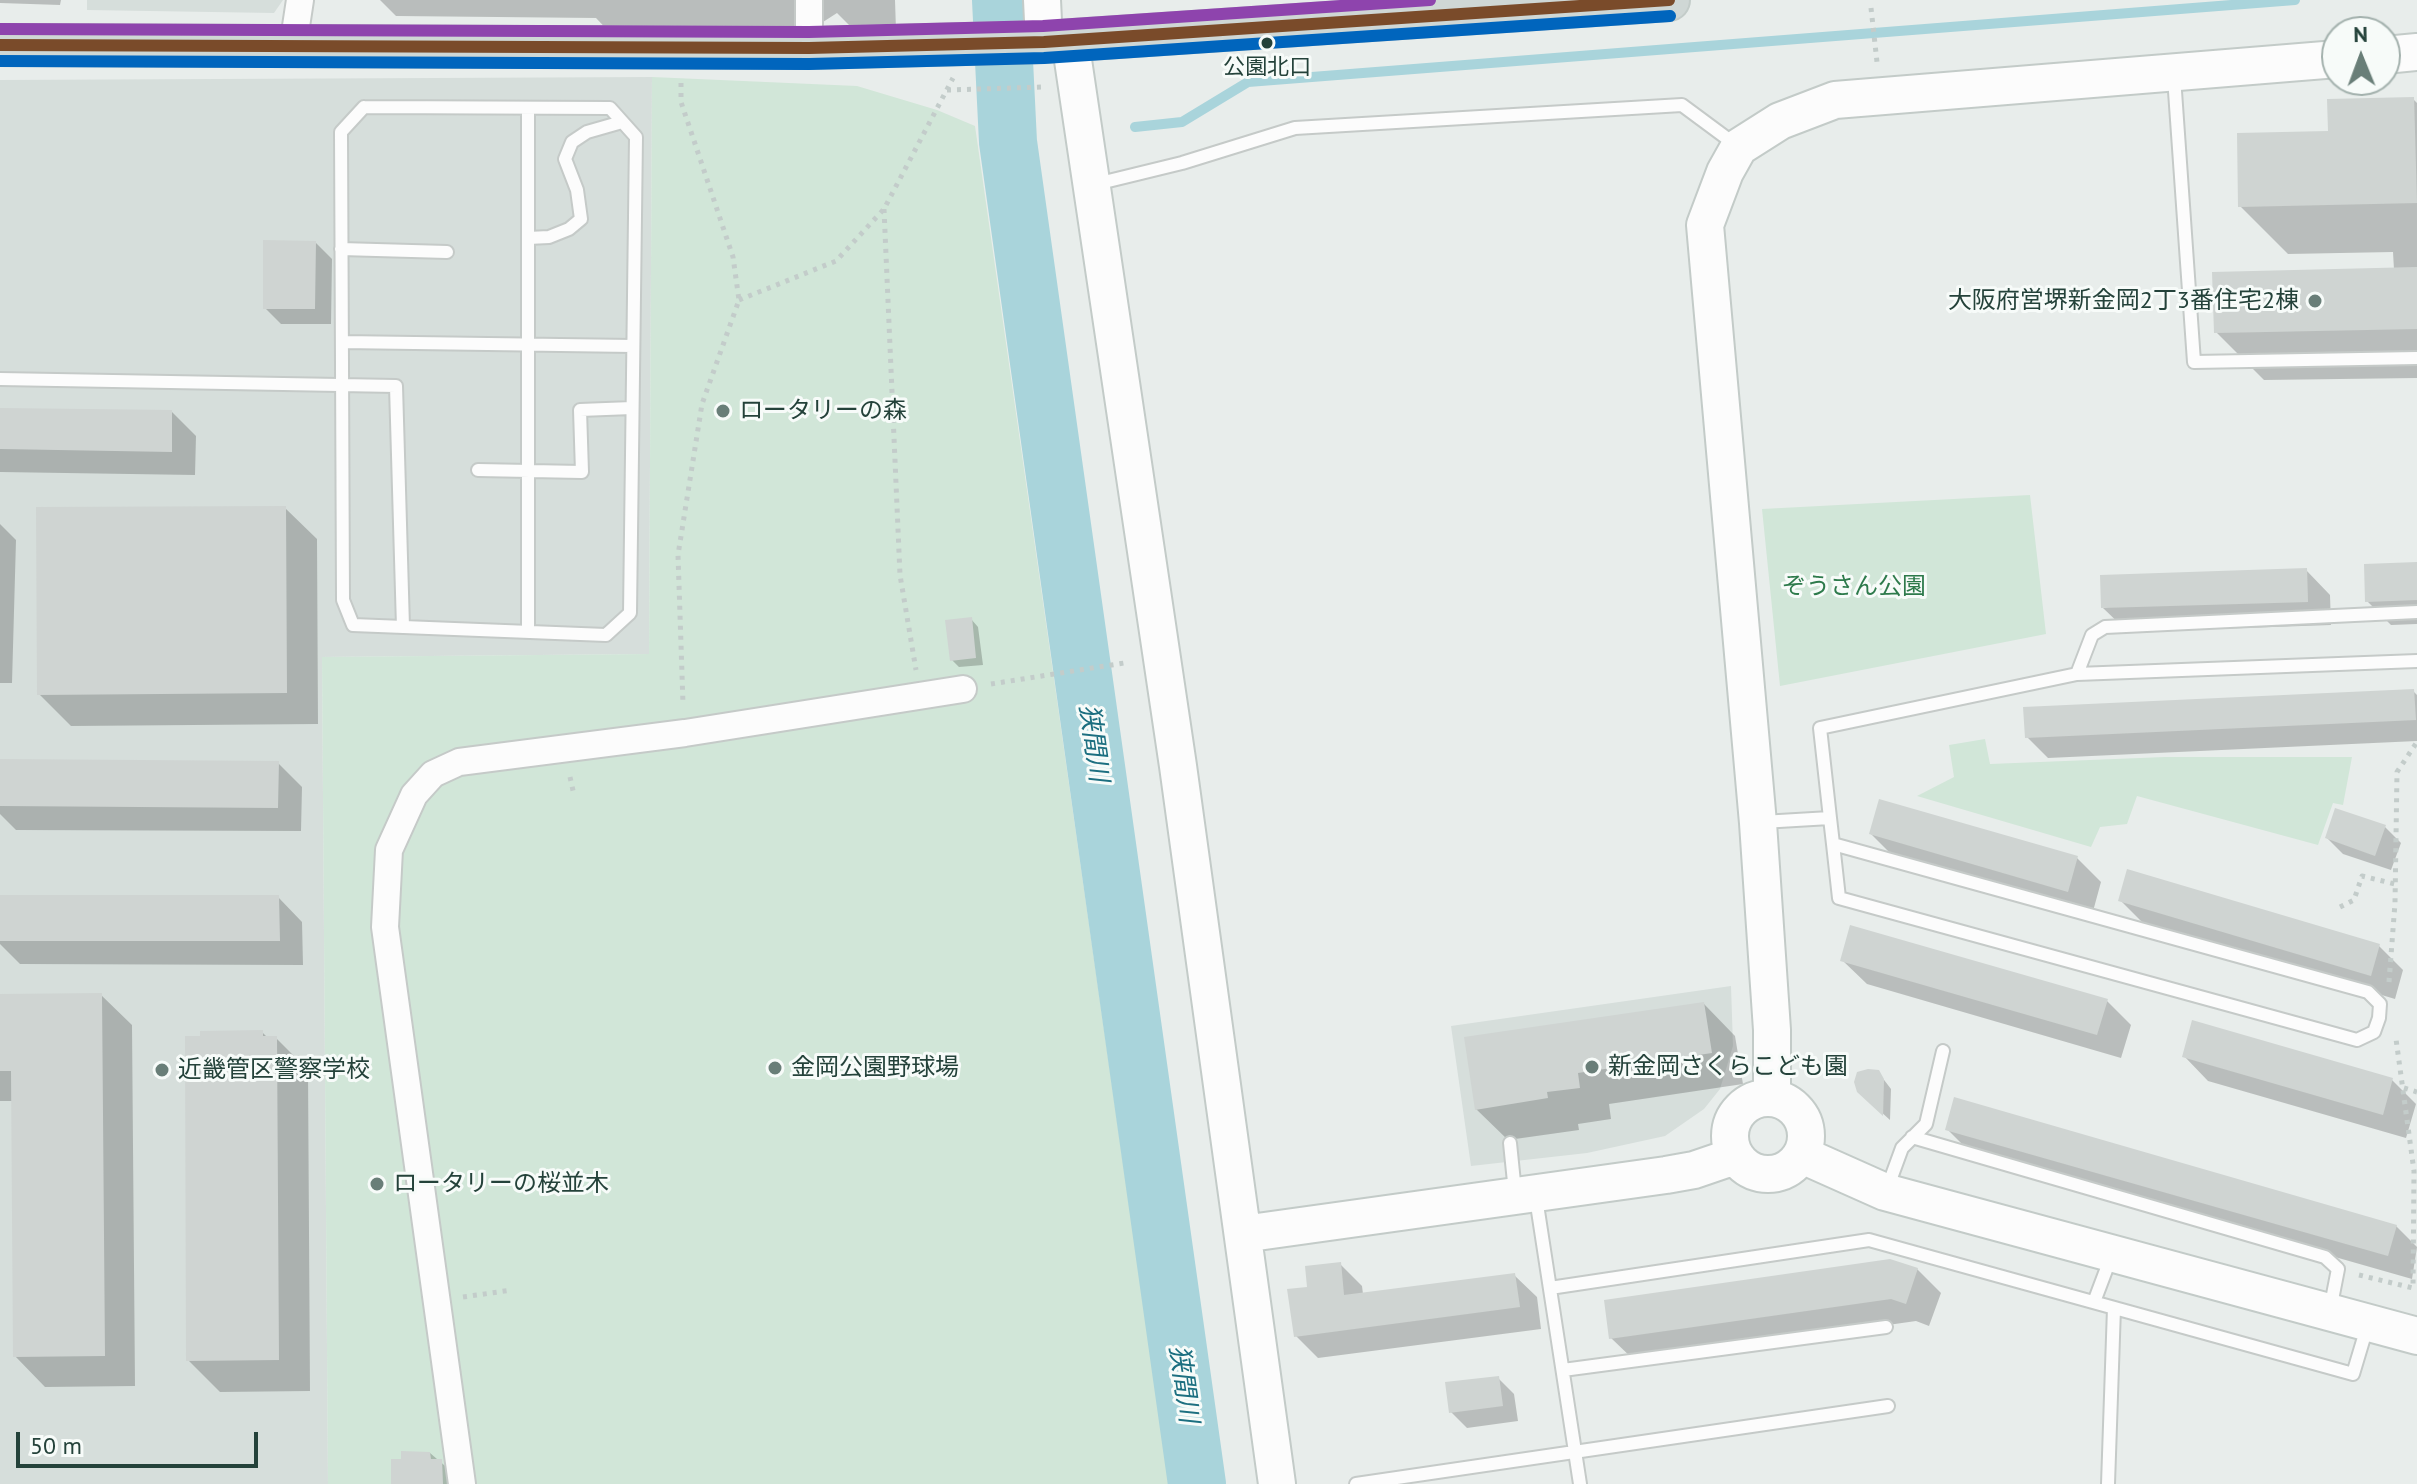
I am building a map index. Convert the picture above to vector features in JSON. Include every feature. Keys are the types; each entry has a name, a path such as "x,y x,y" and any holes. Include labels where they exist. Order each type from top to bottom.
{"main road":[{"path":"0,45 809,48 968,58 1046,41 1669,0"}],"street":[{"path":"293,46 300,0"},
{"path":"809,0 809,48"},
{"path":"1042,0 1046,41 1093,185 1277,1484"},
{"path":"1772,1097 1772,1030 1758,823 1705,225 1725,172 1739,147 1780,121 1835,100 2321,60"},
{"path":"462,1484 385,927 389,850 414,795 433,774 459,762 685,733 963,689"},
{"path":"1772,1097 1795,1108 1803,1118 1806,1143 1802,1155 1782,1172 1769,1174 1744,1166 1735,1156 1729,1132 1739,1110 1748,1103 1772,1097"},
{"path":"1802,1155 1885,1192 2417,1336"},
{"path":"1243,1234 1694,1170 1735,1156"}],"lane":[{"path":"2174,72 2194,362 2417,358"},
{"path":"1093,185 1182,163 1295,128 1682,105 1739,147"},
{"path":"364,107 528,108 610,108 636,137 630,613 606,635 353,625 343,600 341,132 364,107"},
{"path":"528,108 528,632"},
{"path":"528,238 549,237 569,229 581,219 577,190 565,159 572,142 587,132 622,122"},
{"path":"341,249 447,252"},
{"path":"342,342 633,346"},
{"path":"0,379 396,386 403,627"},
{"path":"478,470 582,472 580,410 632,408"},
{"path":"2077,674 2092,635 2105,627 2417,612"},
{"path":"1833,844 2368,992 2380,1004 2374,1032 2357,1040 1839,898 1820,728 2077,674 2417,661"},
{"path":"1758,823 1830,818"},
{"path":"1885,1192 1902,1148 1926,1124 1943,1051"},
{"path":"1912,1137 2325,1257 2338,1269 2329,1312"},
{"path":"1510,1143 1550,1288 1580,1484"},
{"path":"1550,1288 1869,1240 2353,1374 2368,1323"},
{"path":"2094,1302 2112,1254"},
{"path":"2108,1484 2114,1308"},
{"path":"1563,1370 1886,1327"},
{"path":"1356,1484 1888,1406"}],"path":[{"path":"1871,8 1877,59"},
{"path":"739,300 836,261 884,209 947,90 968,58"},
{"path":"681,78 681,102 733,257 739,300 702,404 678,555 685,733"},
{"path":"947,90 1045,87"},
{"path":"884,209 900,575 920,696"},
{"path":"963,689 1124,663"},
{"path":"2374,998 2388,991 2395,884 2397,772 2417,742"},
{"path":"2340,907 2354,900 2362,876 2395,884"},
{"path":"2338,1269 2413,1288 2414,1171 2396,1035"},
{"path":"2404,1088 2417,1092"},
{"path":"438,1300 512,1290"}],"shaded area":[{"path":"87,0 283,0 274,13 87,10"},
{"name":"近畿管区警察学校","path":"652,77 649,654 322,657 328,1484 0,1484 0,80"},
{"name":"新金岡さくらこども園","path":"1731,986 1733,1046 1720,1089 1704,1109 1665,1136 1587,1153 1471,1166 1451,1026"}],"green space":[{"path":"652,77 857,86 937,110 975,126 1169,1484 328,1484 322,657 649,654"},
{"name":"ぞうさん公園","path":"2030,495 2046,634 1780,686 1762,509"},
{"path":"1985,739 1990,764 2165,757 2352,757 2343,805 2333,803 2318,845 2137,796 2127,824 2100,827 2091,847 1917,796 1954,777 1949,745"}],"building":[{"path":"2414,97 2417,203 2238,207 2237,133 2328,131 2327,99"},
{"path":"263,240 316,241 315,309 263,309"},
{"name":"大阪府営堺新金岡2丁3番住宅2棟","path":"2417,267 2417,329 2214,333 2212,272"},
{"path":"0,408 172,410 172,452 0,449"},
{"path":"286,506 287,693 37,695 36,507"},
{"path":"2417,562 2417,600 2365,602 2364,564"},
{"path":"2307,568 2308,602 2101,608 2100,575"},
{"path":"972,617 976,658 950,661 945,620"},
{"path":"2414,689 2416,720 2025,738 2023,707"},
{"path":"0,759 279,761 278,808 0,806"},
{"path":"1879,799 2078,856 2068,892 1869,834"},
{"path":"2335,808 2386,825 2375,856 2325,838"},
{"path":"2127,869 2380,944 2371,976 2118,901"},
{"path":"0,895 279,895 280,941 0,941"},
{"path":"1850,925 2108,999 2097,1035 1840,961"},
{"path":"102,993 105,1356 13,1357 11,1071 0,1071 0,994"},
{"path":"1704,1002 1712,1053 1578,1073 1580,1088 1547,1092 1548,1098 1475,1110 1464,1037"},
{"path":"2192,1020 2393,1078 2383,1115 2182,1057"},
{"path":"263,1030 263,1036 277,1036 279,1360 186,1361 185,1036 200,1036 200,1031"},
{"path":"1879,1070 1884,1079 1883,1116 1857,1092 1854,1082 1857,1072"},
{"path":"1954,1097 2397,1225 2388,1256 1945,1130"},
{"path":"1890,1259 1918,1268 1906,1304 1891,1299 1609,1339 1604,1300"},
{"path":"1341,1262 1344,1295 1515,1273 1520,1307 1294,1337 1287,1289 1307,1287 1305,1266"},
{"path":"1499,1376 1503,1406 1449,1413 1445,1382"},
{"path":"401,1451 430,1452 431,1459 442,1459 443,1484 391,1484 391,1459 401,1459"}],"waterway":[{"name":"狭間川","path":"1001,0 1008,142 1197,1484"},
{"path":"1135,127 1182,122 1248,82 2295,0"}],"transit line":[{"path":"0,29 809,32 1043,26 1430,0"},
{"path":"0,45 809,48 1044,42 1669,0"},
{"path":"0,61 809,64 1044,58 1670,16"}],"place":[{"name":"公園北口","path":"1267,43"},
{"name":"大阪府営堺新金岡2丁3番住宅2棟","path":"2315,301"},
{"name":"ロータリーの森","path":"723,411"},
{"name":"新金岡さくらこども園","path":"1592,1067"},
{"name":"金岡公園野球場","path":"775,1068"},
{"name":"近畿管区警察学校","path":"162,1070"},
{"name":"ロータリーの桜並木","path":"377,1184"}]}
